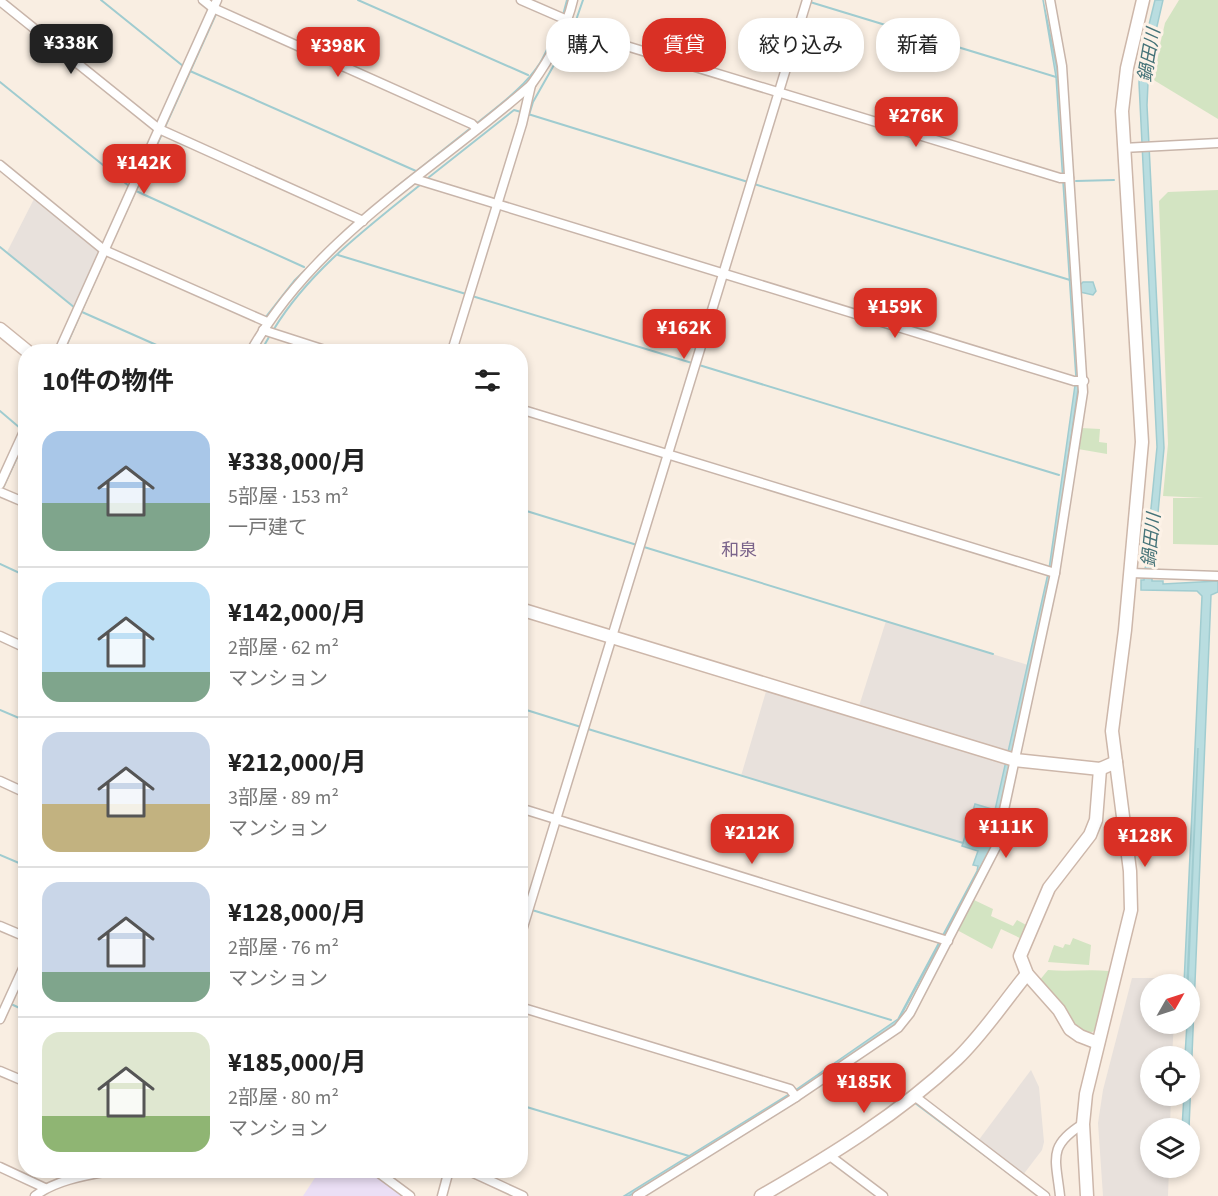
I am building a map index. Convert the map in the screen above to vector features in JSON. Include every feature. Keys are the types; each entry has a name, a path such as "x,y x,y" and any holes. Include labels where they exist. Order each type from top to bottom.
{"street":[{"path":"203,0 472,124 477,129"},
{"path":"521,0 555,18"},
{"path":"567,18 573,0"},
{"path":"528,911 807,0"},
{"path":"637,1196 898,1028 910,1013 945,939 993,857 1011,759 1052,572 1079,381 1078,289 1065,178 1062,66 1050,0"},
{"path":"1087,1196 1083,1124 1086,1094 1131,910 1130,871 1112,731 1136,573 1142,431 1122,111 1127,68 1143,0"},
{"path":"0,1 159,129 363,220"},
{"path":"62,344 215,4"},
{"path":"630,44 779,92 1065,178"},
{"path":"255,344 265,326 296,285 363,220 531,85 546,64"},
{"path":"454,344 522,124 531,85"},
{"path":"1123,148 1218,143"},
{"path":"0,165 104,250 265,326 310,344"},
{"path":"415,179 1079,381"},
{"path":"0,329 18,344"},
{"path":"528,412 1052,572"},
{"path":"0,484 18,445"},
{"path":"0,492 18,500"},
{"path":"1136,573 1218,576"},
{"path":"528,611 1011,759 1100,769 1116,762"},
{"path":"0,636 18,644"},
{"path":"1098,1043 1075,1033 1059,1010 1027,974 1020,961 1022,948 1049,888 1090,835 1096,820 1100,769"},
{"path":"0,781 18,789"},
{"path":"528,810 945,939"},
{"path":"0,926 18,934"},
{"path":"761,1196 830,1156 913,1095 958,1058 1027,974"},
{"path":"0,1019 18,980"},
{"path":"528,1009 794,1094"},
{"path":"0,1071 18,1079"},
{"path":"913,1095 1045,1196"},
{"path":"1060,1196 1056,1149 1066,1135 1083,1124"},
{"path":"830,1156 883,1196"},
{"path":"0,1167 18,1175"},
{"path":"24,1178 45,1188"},
{"path":"35,1196 45,1188 83,1178"},
{"path":"386,1178 410,1196"},
{"path":"442,1196 447,1178"},
{"path":"484,1178 523,1196"}],"shaded area":[{"path":"35,197 100,251 75,308 7,252"},
{"path":"886,621 1028,665 1009,753 859,706"},
{"path":"767,688 1007,762 995,810 975,804 963,843 741,776"},
{"path":"1132,978 1140,978 1140,1034 1173,1034 1173,1046 1140,1046 1140,1106 1171,1106 1170,1118 1140,1118 1140,1178 1169,1178 1168,1196 1103,1196 1098,1123 1103,1090"},
{"path":"1031,1070 1039,1087 1044,1142 1042,1150 1023,1175 978,1141"},
{"path":"315,1178 381,1178 405,1196 303,1196"}],"green space":[{"path":"1179,0 1218,0 1218,119 1152,79 1165,23"},
{"path":"1218,190 1218,545 1173,544 1173,498 1204,498 1163,496 1168,444 1159,201 1168,192"},
{"path":"1081,428 1100,429 1099,442 1107,443 1107,454 1078,449"},
{"path":"974,900 993,909 991,916 1013,926 1017,920 1028,926 1022,939 1001,929 992,949 957,930"},
{"path":"1073,938 1091,945 1089,965 1048,962 1054,945 1063,948 1065,944 1070,945"},
{"path":"1048,970 1109,971 1095,1031 1085,1034 1078,1032 1039,981"}],"water":[{"path":"1043,0 1057,68 1066,176 1080,285 1083,282 1093,282 1096,291 1093,295 1080,292 1079,382 1052,569 997,821 980,817 973,837 993,844 897,1023 793,1095 629,1196 624,1196 791,1093 898,1019 977,871 978,866 973,865 978,851 962,846 975,804 995,810 1049,569 1076,378 1056,77"},
{"name":"鍋田川","path":"1155,0 1163,0 1149,61 1147,105 1164,448 1152,581 1163,581 1163,584 1218,581 1218,592 1211,595 1195,974 1188,974 1198,748 1187,974 1184,974 1202,596 1197,591 1141,590 1141,580 1144,580 1157,447 1139,83 1141,57"},
{"path":"1186,1034 1193,1034 1192,1046 1186,1046"},
{"path":"1183,1106 1190,1106 1189,1118 1183,1118"}],"waterway":[{"path":"101,0 183,66"},
{"path":"358,0 528,75"},
{"path":"563,15 567,0"},
{"path":"577,18 583,0"},
{"path":"810,2 1056,77"},
{"path":"165,127 216,14"},
{"path":"476,124 526,81 546,51"},
{"path":"190,71 416,171"},
{"path":"529,115 533,102 550,72"},
{"path":"0,82 129,186"},
{"path":"428,178 514,110 521,112"},
{"path":"528,114 748,182"},
{"path":"394,189 472,127"},
{"path":"113,240 161,136"},
{"path":"1076,181 1114,180"},
{"path":"754,184 1070,280"},
{"path":"274,329 288,308 322,269 360,234 420,185"},
{"path":"136,191 304,267"},
{"path":"265,318 294,281 356,221"},
{"path":"0,247 75,308"},
{"path":"338,255 466,294"},
{"path":"67,344 102,265"},
{"path":"472,296 692,363"},
{"path":"82,312 154,344"},
{"path":"251,344 263,323"},
{"path":"265,344 269,337"},
{"path":"699,365 1059,475"},
{"path":"0,411 18,426"},
{"path":"2,490 18,455"},
{"path":"528,511 637,545"},
{"path":"644,547 993,654"},
{"path":"0,564 18,572"},
{"path":"0,710 18,718"},
{"path":"528,710 581,727"},
{"path":"588,729 963,843"},
{"path":"0,855 18,863"},
{"path":"532,910 891,1020"},
{"path":"1,1008 18,971"},
{"path":"11,1004 18,1007"},
{"path":"915,1103 1027,1187"},
{"path":"528,1107 689,1156"}],"district":[{"name":"和泉","path":"739,550"}]}
